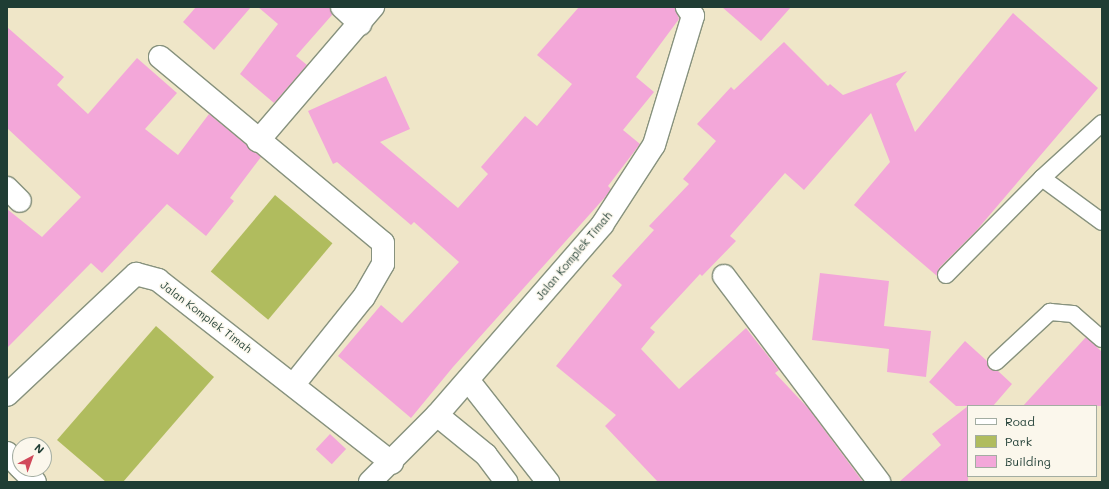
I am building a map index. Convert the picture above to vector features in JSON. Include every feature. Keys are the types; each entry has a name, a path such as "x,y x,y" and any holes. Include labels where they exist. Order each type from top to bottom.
{"street":[{"path":"258,141 367,15 342,7"},
{"name":"Jalan Komplek Timah","path":"370,482 392,463 437,415 602,225 654,145 693,16 687,7"},
{"path":"160,57 258,141 383,243 383,264 363,298 294,384"},
{"name":"Jalan Komplek Timah","path":"7,395 136,274 158,280 294,384 392,463"},
{"path":"724,276 879,482"},
{"path":"468,380 548,482"},
{"path":"437,415 486,456 506,482"},
{"path":"486,456 510,433"}],"lane":[{"path":"946,275 1042,178 1102,123"},
{"path":"1042,178 1102,222"},
{"path":"996,362 1050,312 1073,314 1102,339"}],"green space":[{"path":"275,195 332,243 268,320 211,272"},
{"path":"156,326 214,377 123,482 106,482 57,440"}],"building":[{"path":"196,7 251,7 214,50 183,22"},
{"path":"258,7 330,7 332,15 296,56 307,65 274,103 240,74 278,24"},
{"path":"579,7 675,7 679,19 636,77 654,92 623,130 640,144 608,186 611,189 607,195 453,367 411,418 338,356 381,305 402,323 459,262 414,222 411,225 337,162 333,164 308,111 386,76 410,129 380,142 458,208 488,174 481,167 525,116 537,126 572,84 537,55"},
{"path":"722,7 791,7 761,41"},
{"path":"1013,13 1098,88 976,231 939,268 937,276 854,205 890,162 871,113 804,190 785,173 730,236 736,241 702,276 700,274 650,328 655,332 641,349 679,389 746,328 779,370 775,373 808,408 863,482 658,482 605,426 616,415 556,366 622,285 612,276 654,230 649,226 689,184 683,179 716,141 697,124 731,87 734,90 784,42 828,86 830,84 843,95 907,71 896,84 915,132"},
{"path":"7,27 64,77 57,85 88,114 137,58 177,93 145,129 178,155 209,114 261,157 230,198 234,201 206,236 167,204 102,273 91,263 7,348 7,209 42,237 81,197 7,128"},
{"path":"820,273 889,281 884,326 931,331 926,377 887,372 889,349 812,340"},
{"path":"1086,337 1102,352 1102,406 1024,405"},
{"path":"965,341 987,361 989,369 998,371 1012,384 994,405 956,406 929,382"},
{"path":"967,407 968,482 899,482 941,445 932,434"},
{"path":"330,434 346,449 332,464 316,449"}]}
